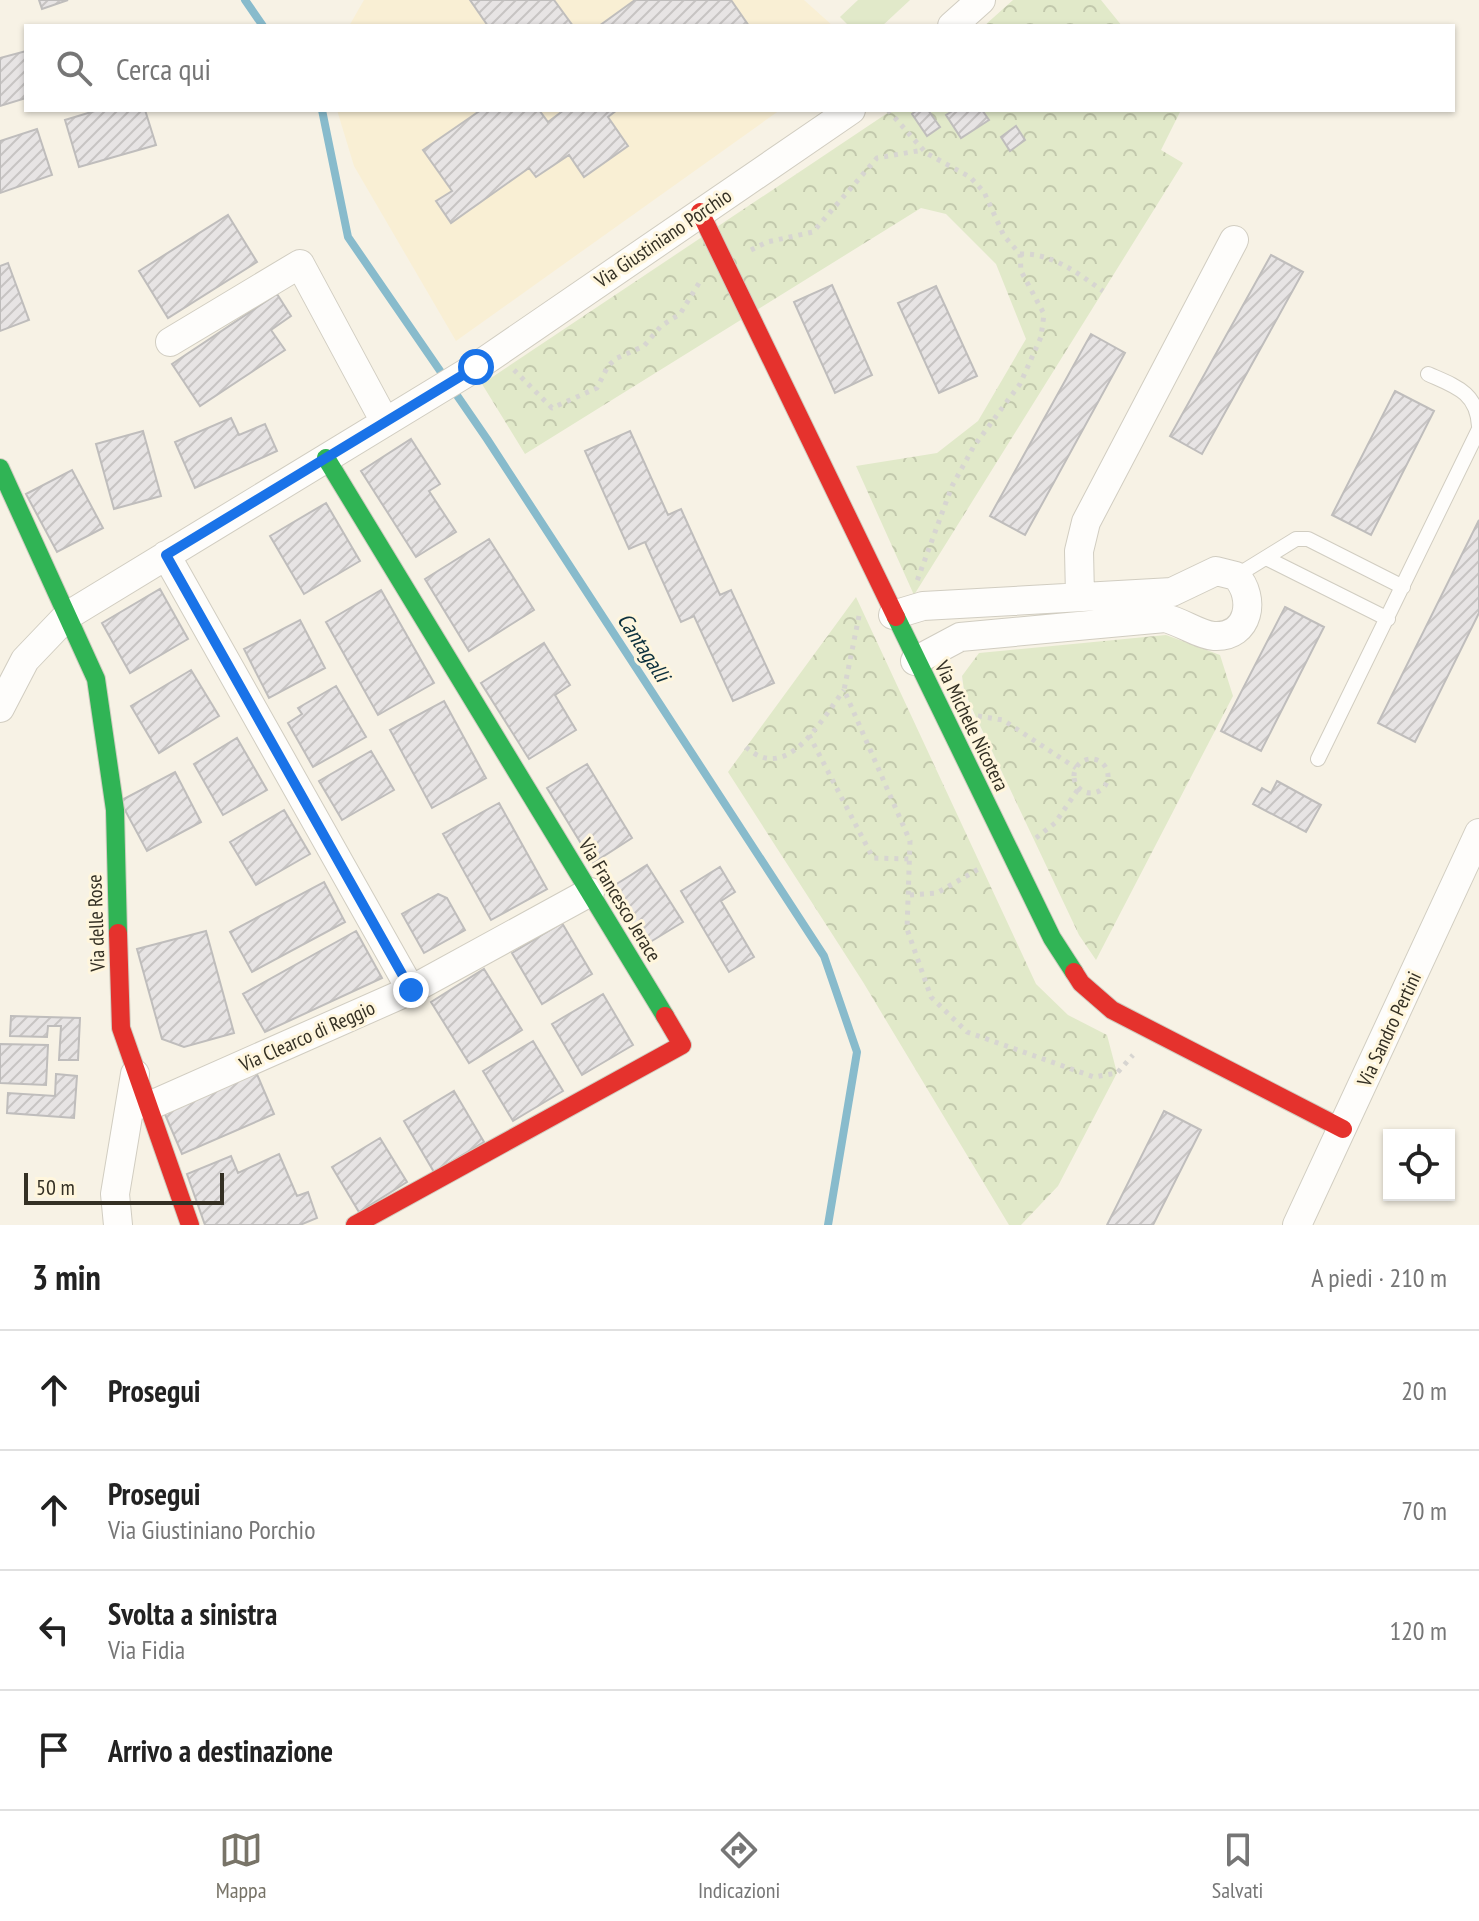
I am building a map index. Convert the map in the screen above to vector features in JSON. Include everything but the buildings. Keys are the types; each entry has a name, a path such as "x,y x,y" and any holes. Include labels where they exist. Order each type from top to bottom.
{"street":[{"path":"954,24 981,0"},
{"name":"Via Giustiniano Porchio","path":"397,414 476,367 848,112"},
{"name":"Via Michele Nicotera","path":"700,212 878,585 901,612 915,661 947,727 1052,938 1081,983 1112,1010 1153,1033 1343,1129"},
{"path":"1080,596 1079,551 1086,522 1234,240"},
{"path":"0,708 25,660 67,616 397,414 300,264 170,342"},
{"name":"Via Francesco Jerace","path":"326,458 682,1045 355,1225"},
{"name":"Via delle Rose","path":"0,468 96,679 115,810 121,1028 190,1225"},
{"path":"166,555 411,990"},
{"path":"901,612 1080,596 1172,592 1216,571 1236,576 1247,593 1249,607 1245,620 1224,635 1205,634 1186,623 1165,618 960,637 915,661"},
{"name":"Via Sandro Pertini","path":"1297,1225 1479,833"},
{"name":"Via Clearco di Reggio","path":"149,1106 411,990 590,892"},
{"path":"118,1225 115,1194 136,1069"}],"lane":[{"path":"1318,759 1479,428 1478,414 1463,389 1428,374"},
{"path":"1236,576 1296,539 1308,539 1403,587"},
{"path":"1266,558 1388,619"}],"path":[{"path":"890,112 926,153 970,177 984,192 1004,236 1020,254 1021,271 1044,314 1041,337 1020,384 974,446 952,486 901,612"},
{"path":"1020,254 1040,253 1068,266 1103,291"},
{"path":"746,747 756,756 774,760 796,752 844,690 858,618 878,585"},
{"path":"844,690 910,841 907,929 931,997 967,1032 1094,1077 1117,1073 1153,1033"},
{"path":"947,727 975,715 1003,720 1076,768"},
{"path":"809,735 873,858 910,859"},
{"path":"1094,760 1103,765 1107,774 1106,784 1098,791 1088,793 1079,788 1074,779 1076,768 1094,760"},
{"path":"910,895 937,893 1034,840 1055,823 1079,788"}],"shaded area":[{"path":"364,0 804,0 831,24 350,24"},
{"path":"338,112 777,112 456,341 354,166"}],"green space":[{"path":"858,0 910,0 884,24 847,24 840,17"},
{"path":"1013,0 1101,0 1120,24 986,24"},
{"path":"889,112 1180,112 1161,150 1183,163 914,595 856,466 937,453 978,421 1026,339 996,264 946,214 921,208 525,454 482,384"},
{"path":"856,597 1036,984 1068,1015 1107,1035 1117,1073 1058,1186 1021,1225 1009,1225 863,982 728,772"},
{"path":"1166,635 1220,655 1233,696 1096,960 1079,935 975,715 964,690 962,676 979,653"}],"waterway":[{"name":"Cantagalli","path":"245,0 262,24"},
{"name":"Cantagalli","path":"322,112 348,237 487,439 824,956 857,1052 828,1225"}],"traffic: fast":[{"path":"326,458 665,1016"},
{"path":"0,468 96,679 115,810 118,933"},
{"path":"896,617 1052,938 1074,972"}],"traffic: jam":[{"path":"700,212 896,617"},
{"path":"118,933 121,1028 190,1225"},
{"path":"1074,972 1081,983 1112,1010 1343,1129"},
{"path":"355,1225 682,1045 665,1016"}],"route":[{"path":"411,990 166,555 476,367"}]}
